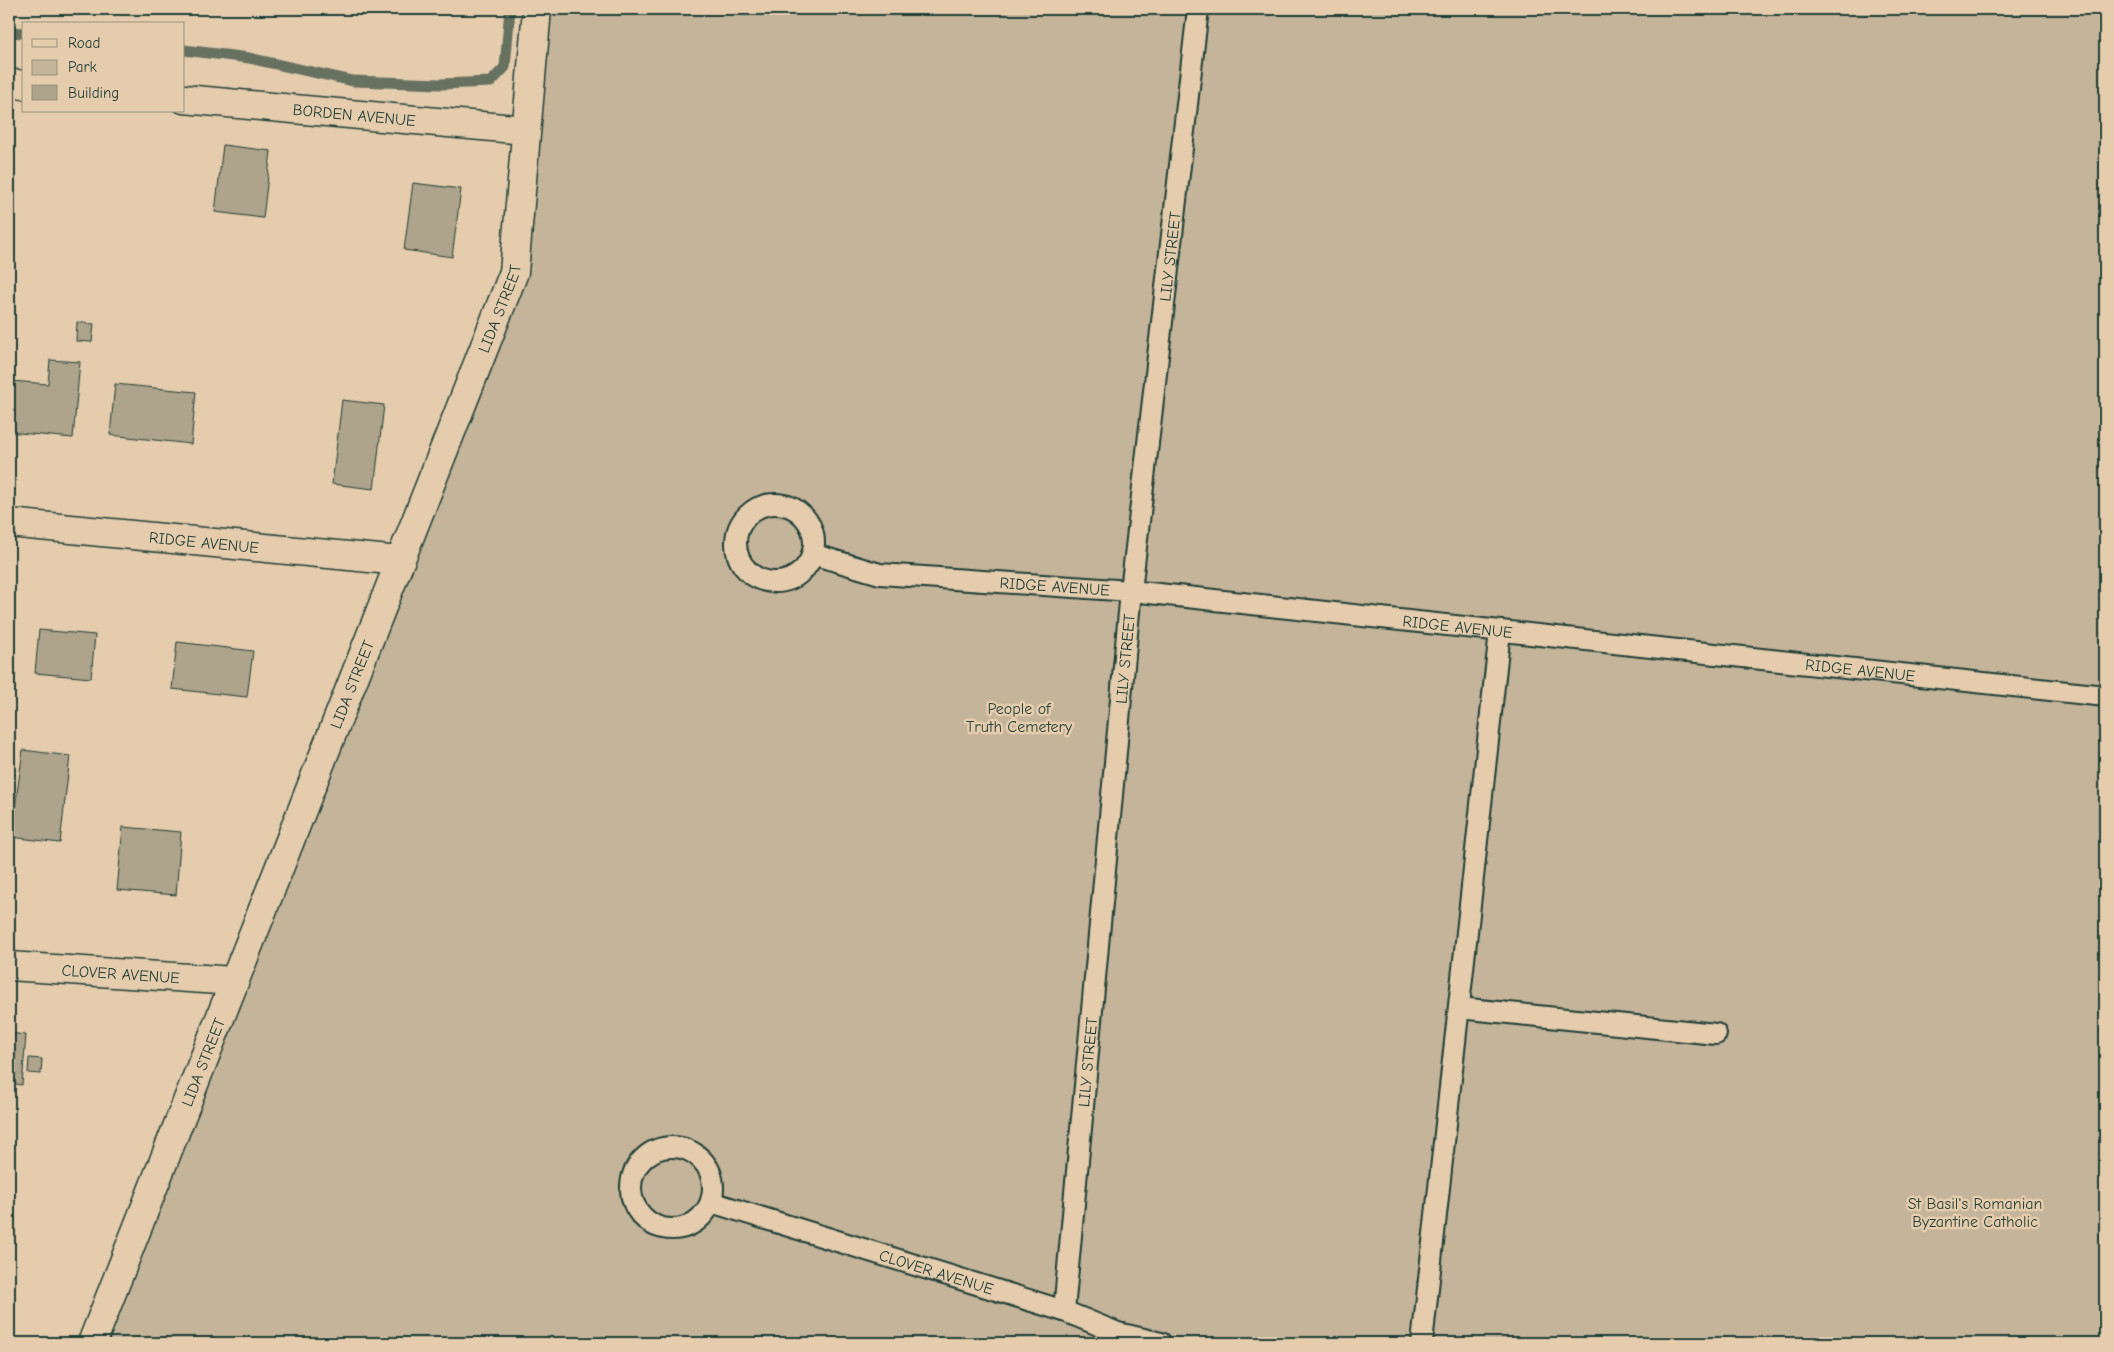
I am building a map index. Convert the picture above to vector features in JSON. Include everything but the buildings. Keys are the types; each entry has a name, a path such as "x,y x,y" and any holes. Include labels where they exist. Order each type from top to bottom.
{"street":[{"name":"LIDA STREET","path":"92,1343 514,272 537,9"},
{"path":"9,83 22,85"},
{"name":"BORDEN AVENUE","path":"185,99 525,130"},
{"name":"RIDGE AVENUE","path":"9,523 400,561"},
{"name":"CLOVER AVENUE","path":"9,966 234,981"}],"lane":[{"name":"LILY STREET","path":"1064,1311 1130,591 1198,9"},
{"name":"RIDGE AVENUE","path":"812,554 880,574 1130,591 2105,696"},
{"path":"1422,1343 1500,631"},
{"path":"1459,1008 1716,1034"},
{"path":"666,1147 680,1147 693,1152 704,1162 711,1174 713,1188 711,1202 704,1213 694,1222 683,1228 669,1229 656,1227 641,1215 631,1198 630,1185 633,1171 641,1160 653,1151 666,1147"},
{"name":"CLOVER AVENUE","path":"711,1202 1064,1311 1118,1333 1161,1343"}],"green space":[{"name":"People of Truth Cemetery","path":"535,9 2105,9 2105,1343 89,1343 510,302"}],"waterway":[{"path":"185,50 249,58 353,81 441,84 491,82 505,67 510,9"},
{"path":"9,32 22,33"}],"park label":[{"name":"St Basil's Romanian Byzantine Catholic","path":"1975,1212"}]}
